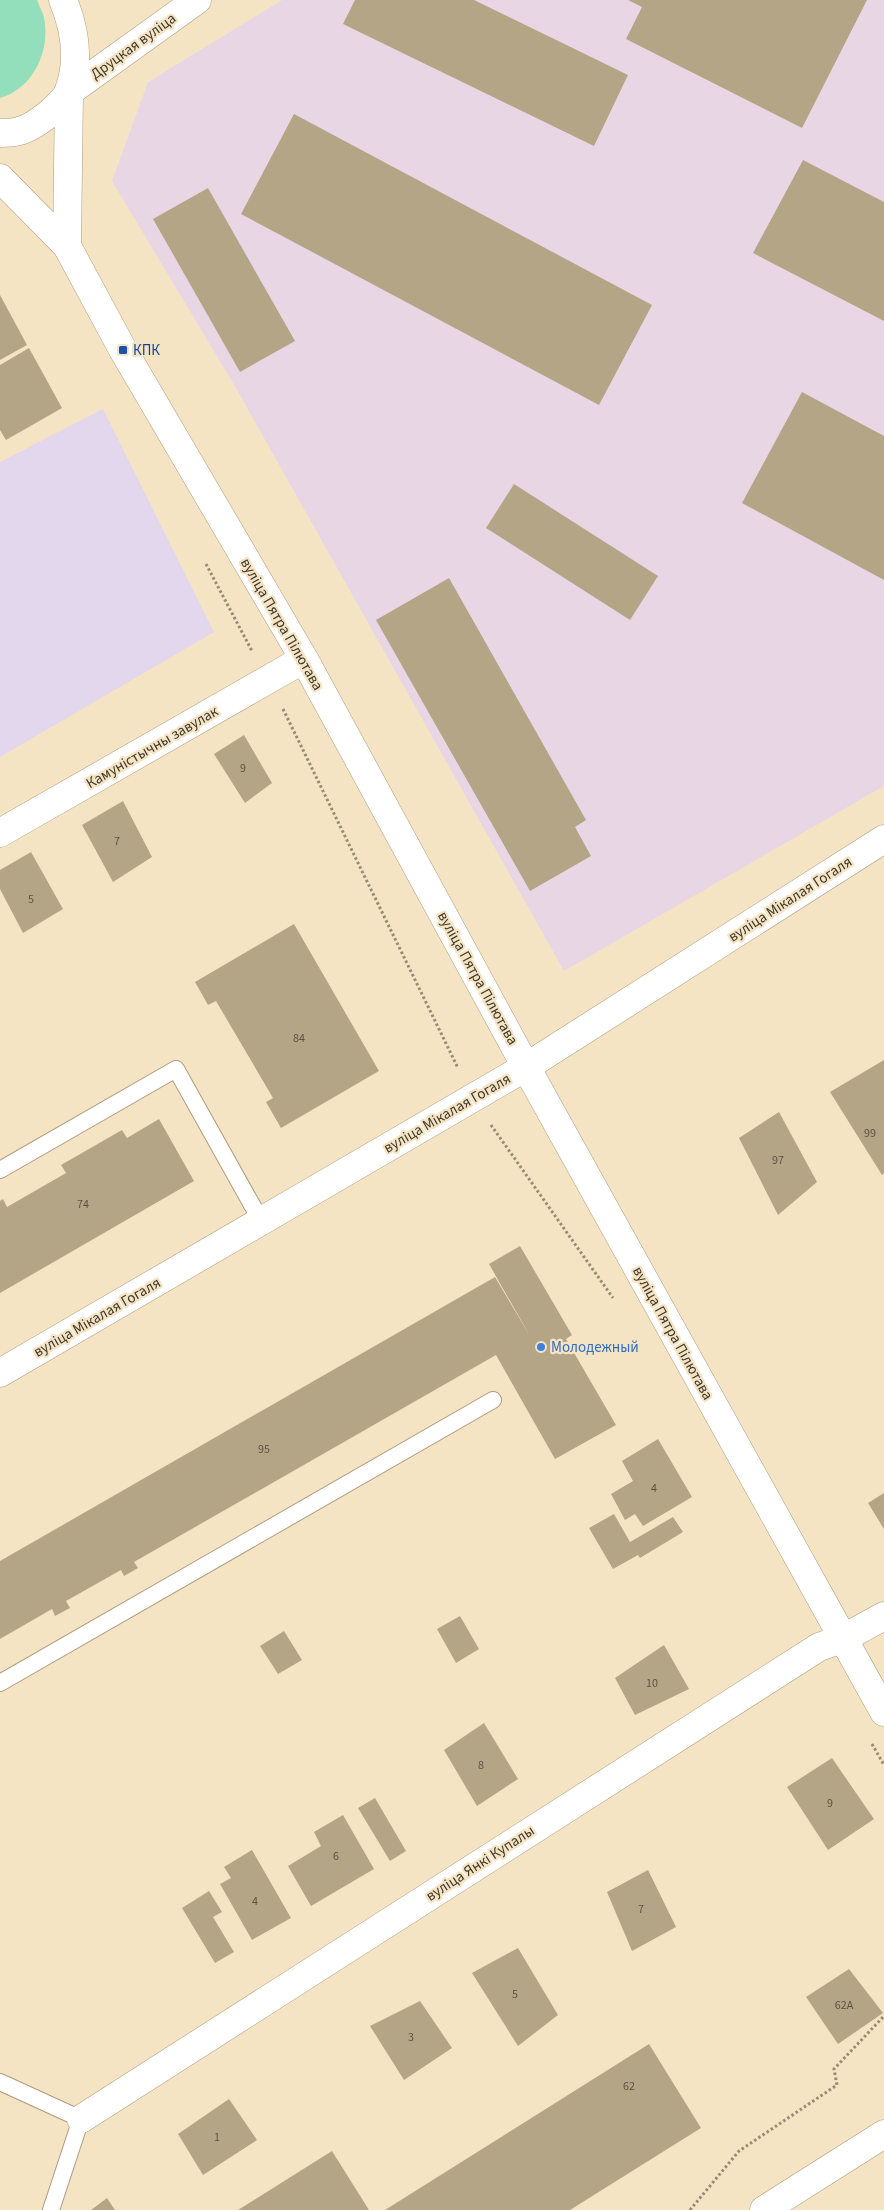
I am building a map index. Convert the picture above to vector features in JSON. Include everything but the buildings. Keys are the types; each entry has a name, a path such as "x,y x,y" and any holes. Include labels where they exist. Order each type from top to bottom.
{"street":[{"name":"Друцкая вуліца","path":"63,0 72,21 76,54 69,92"},
{"name":"Друцкая вуліца","path":"0,133 20,131 50,114 69,92 197,0"},
{"name":"вуліца Пятра Пілютава","path":"67,246 69,92"},
{"name":"вуліца Пятра Пілютава","path":"0,178 67,246 123,350 304,659 526,1067 884,1712"},
{"name":"Камуністычны завулак","path":"0,833 304,659"},
{"name":"вуліца Мікалая Гогаля","path":"0,1373 526,1067 884,838"},
{"name":"вуліца Янкі Купалы","path":"80,2119 819,1647 842,1639 884,1616"},
{"path":"764,2210 884,2134"}],"lane":[{"path":"0,1170 176,1069 261,1221"},
{"path":"0,1683 493,1400"},
{"path":"0,2082 80,2119 51,2210"}],"path":[{"path":"205,561 268,681 438,1024 473,1099 614,1299"},
{"path":"870,1741 884,1765"},
{"path":"690,2210 739,2151 837,2085 834,2069 884,2016"}],"shaded area":[{"path":"282,0 884,0 884,786 564,971 233,383 112,181 148,82"},
{"path":"103,409 214,632 0,757 0,462"}],"green space":[{"path":"0,0 37,0 43,16 45,43 37,67 30,77 12,93 0,98"}],"place":[{"name":"КПК","path":"123,350"},
{"name":"Молодежный","path":"541,1347"}]}
